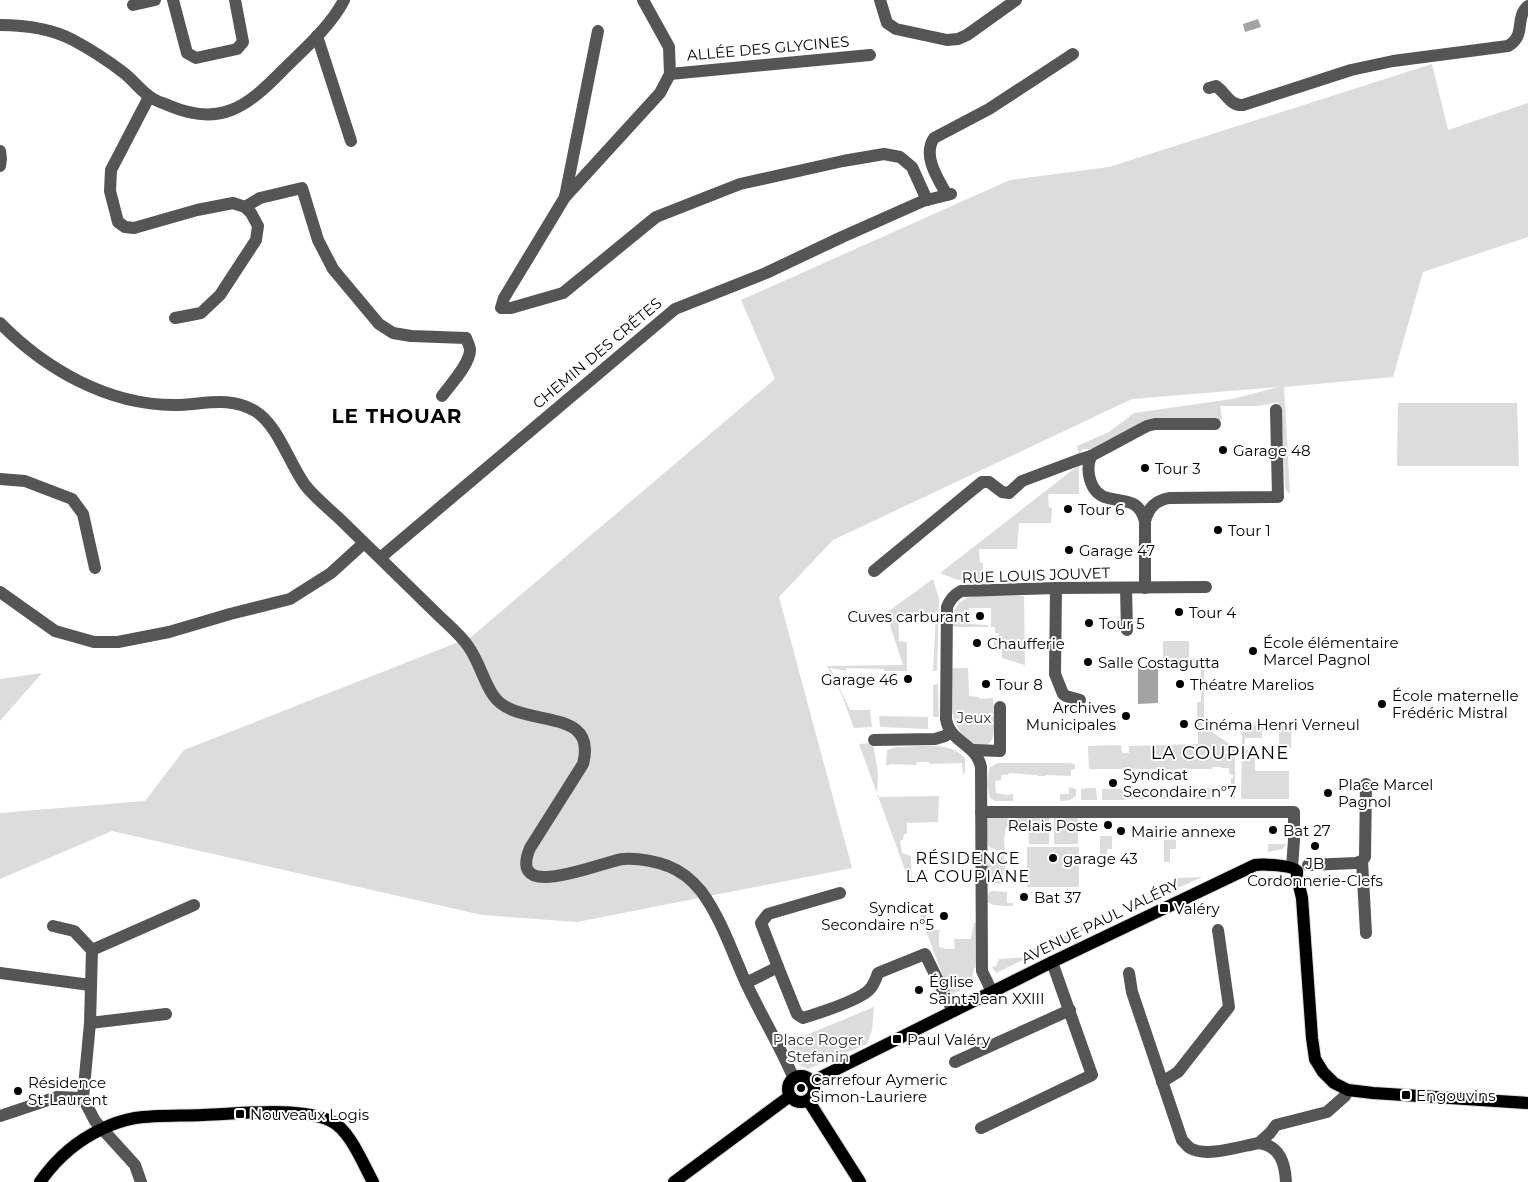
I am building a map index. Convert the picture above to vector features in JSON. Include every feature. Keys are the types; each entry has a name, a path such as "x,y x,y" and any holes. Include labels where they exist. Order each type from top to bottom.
{"main road":[{"name":"AVENUE PAUL VALÉRY","path":"811,1082 1052,962 1255,865 1266,863 1293,872"},
{"path":"1293,872 1301,890 1315,1059 1323,1072 1334,1083 1348,1090 1528,1103"},
{"path":"801,1077 811,1082 813,1086 812,1094 808,1100 799,1102 790,1096 788,1086 794,1079 801,1077"},
{"path":"674,1182 790,1096"},
{"path":"808,1100 860,1182"},
{"path":"40,1182 60,1158 76,1144 102,1128 133,1118 274,1113 306,1114 332,1121 350,1140 374,1182"}],"street":[{"path":"133,5 155,0"},
{"path":"173,0 187,53 196,58 238,49 243,42 235,0"},
{"path":"0,25 23,25 47,29 74,40 124,73 150,97 185,112 203,116 226,113 260,95 317,36 344,0"},
{"path":"643,0 668,47 670,74 660,94 565,197 504,298 501,308 511,308 563,293 656,217 740,184 843,161 884,154 900,157 912,167 928,200"},
{"path":"880,0 887,23 896,29 947,40 962,37 1016,0"},
{"path":"1209,88 1216,86 1236,106 1243,106 1351,70 1393,61 1508,46 1514,42 1520,33 1522,15 1524,9 1528,6"},
{"path":"565,197 598,31"},
{"path":"317,36 351,141"},
{"name":"CHEMIN DES CRÊTES","path":"380,558 675,309 766,274 842,237 928,200 949,194 936,176 931,158 930,147 934,138 989,109 1073,54"},
{"name":"ALLÉE DES GLYCINES","path":"670,74 870,55"},
{"path":"150,97 111,170 110,191 118,222 125,227 134,228 197,210 233,203 245,207 252,213 258,226 256,240 220,295 201,313 175,318"},
{"path":"0,151 0,166"},
{"path":"245,207 260,198 302,188 318,240 333,269 379,324 393,333 411,336 466,338 470,350 468,358 442,396"},
{"path":"0,322 30,350 60,371 89,386 148,404 174,405 227,401 244,405 256,412 269,424 306,486 468,645 494,697 506,706 522,713 568,724 579,731 586,744 583,764 530,848 526,866 531,873 552,878 624,859 653,862 680,871 694,882 710,905 794,1079"},
{"path":"1145,588 1145,520 1148,510 1153,504 1159,500 1169,498 1278,497 1276,410"},
{"path":"874,571 982,482 989,482 1002,492 1009,493 1022,482 1091,456 1147,426 1155,424 1215,424"},
{"path":"1091,456 1088,475 1099,495 1135,505 1142,511 1145,520"},
{"path":"0,479 25,481 72,499 84,514 95,568"},
{"path":"0,592 55,631 94,642 118,642 169,632 290,599 331,573 364,543"},
{"name":"RUE LOUIS JOUVET","path":"950,732 946,720 947,607 952,597 961,592 1056,588 1206,586"},
{"path":"1056,588 1055,674 1063,694 1080,700"},
{"path":"1126,588 1127,630"},
{"path":"974,750 1000,751 1000,707"},
{"path":"874,740 935,739 945,736 950,732 974,750 979,757 981,766 982,971 992,992"},
{"path":"1366,784 1366,851 1362,861 1366,933"},
{"path":"981,812 1294,812 1293,872 1308,864 1356,863 1362,861"},
{"path":"840,893 768,914 762,923 797,1014 803,1018 837,1006 867,992 873,985 878,973 925,954 953,1011"},
{"path":"92,950 194,904"},
{"path":"52,926 74,932 92,950 90,1023 83,1098 94,1122 102,1128 135,1165 141,1182"},
{"path":"1162,1082 1178,1072 1229,1006 1218,930"},
{"path":"981,1128 1092,1075 1052,962"},
{"path":"746,983 778,967"},
{"path":"0,973 90,985"},
{"path":"1129,973 1132,992 1182,1140 1190,1148 1199,1152 1211,1152 1259,1143 1265,1144 1282,1157 1286,1182"},
{"path":"955,1062 1070,1010"},
{"path":"90,1023 166,1014"},
{"path":"1259,1143 1276,1125 1327,1112 1345,1096 1348,1090"},
{"path":"0,1116 57,1097 83,1098"}],"green space":[{"path":"1432,64 1448,130 1528,103 1528,237 1423,272 1393,377 1284,387 1290,493 1287,492 1285,487 1283,432 1278,402 1258,406 1220,406 1222,420 1161,420 1097,449 1083,449 1079,454 1077,446 1109,432 1134,413 1232,399 1279,387 1132,399 833,540 779,597 852,868 577,922 482,915 112,831 0,879 0,813 145,801 184,750 471,637 775,379 741,300 1010,180 1109,167"},
{"path":"1398,403 1517,403 1519,466 1397,466"},
{"path":"1079,465 1079,494 1048,494 1049,507 1052,508 1051,523 1019,523 1017,549 979,549 980,563 983,563 982,579 958,580 940,573"},
{"path":"933,579 939,599 937,671 933,671 936,613 898,613 899,641 907,642 907,671 846,668 846,671 830,668 850,710 870,710 872,727 854,728 841,693 827,666 903,665 886,613"},
{"path":"973,596 1024,596 1025,665 1002,658 1002,650 994,649 994,637 998,637 999,633 995,633 995,627 991,627 991,608 969,608 969,624 988,625 988,627 954,627 952,624 957,606 963,600"},
{"path":"1163,641 1189,641 1189,658 1204,658 1204,721 1202,725 1235,748 1235,799 1231,799 1231,778 1233,778 1233,775 1229,774 1229,768 1089,769 1088,746 1121,745 1122,753 1129,753 1129,746 1198,744 1197,702 1201,702 1201,667 1163,667"},
{"name":"Jeux","path":"951,668 968,668 969,696 979,697 980,699 993,698 994,733 993,738 988,744 976,745 959,730 952,711"},
{"path":"42,673 0,721 0,679"},
{"path":"938,684 939,717 933,717 933,685"},
{"path":"879,716 928,717 928,729 880,727"},
{"path":"1242,725 1292,726 1291,748 1288,745 1279,745 1279,731 1262,730 1262,738 1245,738 1244,750 1255,750 1255,771 1289,771 1289,799 1241,799"},
{"path":"873,743 878,773 877,794 859,744"},
{"path":"933,746 959,752 965,758 965,773 963,774 962,763 929,764 929,762 917,762 916,765 886,765 887,750 896,747"},
{"path":"998,763 1071,763 1075,765 1075,769 1071,770 1071,776 1038,776 1009,773 1008,775 1001,775 1001,780 995,781 996,793 1013,794 1013,801 995,801 990,798 987,779 990,767"},
{"path":"1069,787 1076,789 1076,796 1070,800 1060,801 1060,794 1069,794"},
{"path":"1096,788 1097,800 1081,800 1081,789"},
{"path":"1131,788 1156,789 1156,799 1131,799"},
{"path":"1185,788 1185,799 1160,799 1160,789"},
{"path":"1190,788 1213,788 1214,799 1190,799"},
{"path":"1102,789 1126,789 1126,800 1102,800"},
{"path":"939,796 938,822 907,823 907,834 904,834 903,840 900,841 902,853 911,856 912,889 878,797"},
{"path":"1049,816 1049,844 1029,844 1028,826 1006,827 1005,850 996,850 989,847 986,832 988,817"},
{"path":"1054,817 1078,817 1078,844 1054,844"},
{"path":"1100,836 1112,836 1112,849 1107,849 1107,855 1100,856"},
{"path":"1164,840 1176,840 1176,849 1170,849 1170,862 1164,862"},
{"path":"1268,844 1286,844 1283,849 1268,852"},
{"name":"garage 43","path":"1027,847 1079,847 1079,887 1027,887"},
{"path":"1004,854 1004,884 991,883 987,877 989,858 994,855"},
{"path":"1202,877 1178,888 1175,883 1175,878"},
{"path":"991,891 1007,892 1007,903 1013,903 1013,906 988,903 986,900 987,896"},
{"path":"919,912 926,912 926,918 928,918 926,930 942,930 939,931 939,947 944,949 955,949 954,939 971,939 974,923 977,923 977,967 974,968 970,983 950,995"},
{"path":"1081,921 1086,922 1091,927 1080,932"},
{"path":"1054,936 1072,936 1054,945"},
{"path":"1046,945 1054,945 996,973 992,967 996,966 999,959 1027,957 1027,949 1046,948"},
{"name":"Place Roger Stefanin","path":"874,1007 872,1030 867,1044 808,1069 796,1063 787,1043"}],"shaded area":[{"path":"1258,19 1261,27 1245,32 1243,24"},
{"path":"1138,665 1158,665 1158,703 1138,704"}],"place":[{"name":"Garage 48","path":"1223,450"},
{"name":"Tour 3","path":"1145,468"},
{"name":"Tour 6","path":"1068,509"},
{"name":"Tour 1","path":"1218,530"},
{"name":"Garage 47","path":"1069,550"},
{"name":"Tour 4","path":"1179,612"},
{"name":"Cuves carburant","path":"980,616"},
{"name":"Tour 5","path":"1089,623"},
{"name":"Chaufferie","path":"977,643"},
{"name":"École élémentaire Marcel Pagnol","path":"1253,651"},
{"name":"Salle Costagutta","path":"1088,662"},
{"name":"Garage 46","path":"908,679"},
{"name":"Tour 8","path":"986,684"},
{"name":"Théatre Marelios","path":"1180,684"},
{"name":"École maternelle Frédéric Mistral","path":"1382,704"},
{"name":"Archives Municipales","path":"1126,716"},
{"name":"Cinéma Henri Verneul","path":"1184,724"},
{"name":"Syndicat Secondaire n°7","path":"1113,783"},
{"name":"Place Marcel Pagnol","path":"1328,793"},
{"name":"Relais Poste","path":"1108,825"},
{"name":"Bat 27","path":"1273,830"},
{"name":"Mairie annexe","path":"1121,831"},
{"name":"JB Cordonnerie-Clefs","path":"1315,846"},
{"name":"garage 43","path":"1053,858"},
{"name":"Bat 37","path":"1024,897"},
{"name":"Valéry","path":"1164,908"},
{"name":"Syndicat Secondaire n°5","path":"944,916"},
{"name":"Église Saint-Jean XXIII","path":"919,990"},
{"name":"Paul Valéry","path":"897,1039"},
{"name":"Carrefour Aymeric Simon-Lauriere","path":"801,1088"},
{"name":"Résidence St-Laurent","path":"18,1091"},
{"name":"Engouvins","path":"1406,1095"},
{"name":"Nouveaux Logis","path":"240,1114"}],"district":[{"name":"LE THOUAR","path":"397,416"},
{"name":"LA COUPIANE","path":"1220,753"},
{"name":"RÉSIDENCE LA COUPIANE","path":"968,867"}]}
